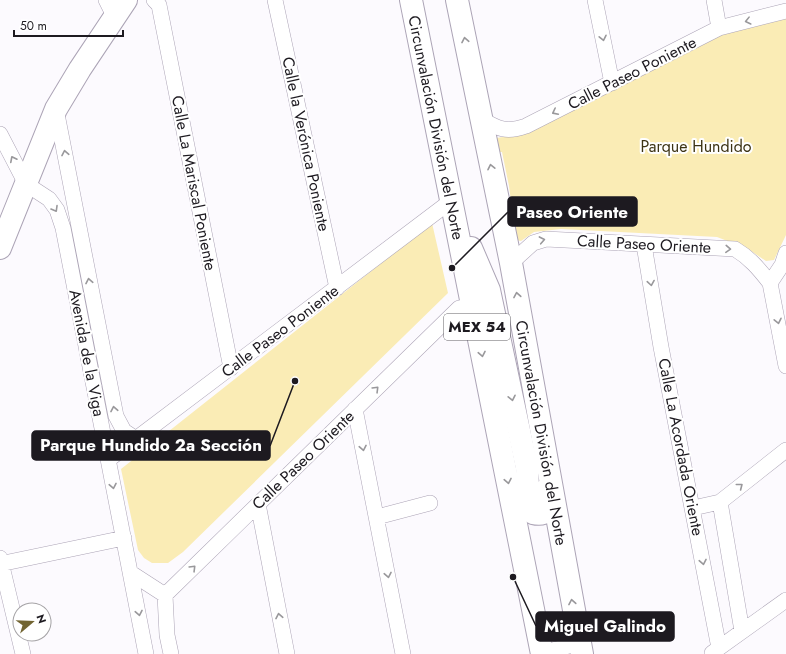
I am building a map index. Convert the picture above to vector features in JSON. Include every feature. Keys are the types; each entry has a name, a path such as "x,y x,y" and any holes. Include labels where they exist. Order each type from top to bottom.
{"main road":[{"name":"Circunvalación División del Norte","path":"411,0 542,654"},
{"name":"Circunvalación División del Norte","path":"457,0 511,263 550,473 580,647"},
{"path":"0,248 56,109 115,5"},
{"path":"451,201 489,290 527,468 529,507 533,513 540,515 546,512 550,506 546,483 550,473"}],"street":[{"name":"Calle la Verónica Poniente","path":"275,0 337,288"},
{"path":"595,0 612,83"},
{"path":"714,0 719,28"},
{"name":"Calle La Mariscal Poniente","path":"159,2 231,368"},
{"name":"Calle Paseo Poniente","path":"481,119 498,128 514,131 719,28 786,11"},
{"name":"Avenida de la Viga","path":"56,109 116,416 124,431 136,439"},
{"path":"0,134 26,184"},
{"name":"Avenida de la Viga","path":"26,184 49,199 57,210 63,228 146,654"},
{"name":"Calle Paseo Poniente","path":"108,460 451,201"},
{"name":"Calle Paseo Oriente","path":"511,263 533,243 539,240 735,249 748,257 770,283"},
{"name":"Calle La Acordada Oriente","path":"644,245 661,347 693,508 715,651"},
{"path":"786,253 782,265 770,283 786,366"},
{"name":"Calle Paseo Oriente","path":"165,595 459,308 473,305"},
{"path":"356,409 403,654"},
{"path":"693,508 720,502 786,450"},
{"name":"Calle La Acordada Oriente","path":"720,502 742,631"},
{"path":"377,517 430,503"},
{"path":"258,504 287,654"},
{"path":"23,654 0,562 124,538"},
{"path":"131,573 165,595 167,635 171,654"},
{"path":"715,651 786,600"},
{"path":"546,654 548,651 569,646 580,647"}],"green space":[{"name":"Parque Hundido","path":"786,14 786,235 774,260 766,261 748,249 717,237 561,229 534,232 521,241 516,240 509,186 502,152 499,152 496,138 524,134 727,30"},
{"path":"432,223 448,293 183,552 168,563 152,563 144,558 138,550 121,469"}],"place":[{"name":"Paseo Oriente","path":"452,268"},
{"name":"Parque Hundido 2a Sección","path":"295,381"},
{"name":"Miguel Galindo","path":"513,577"}]}
